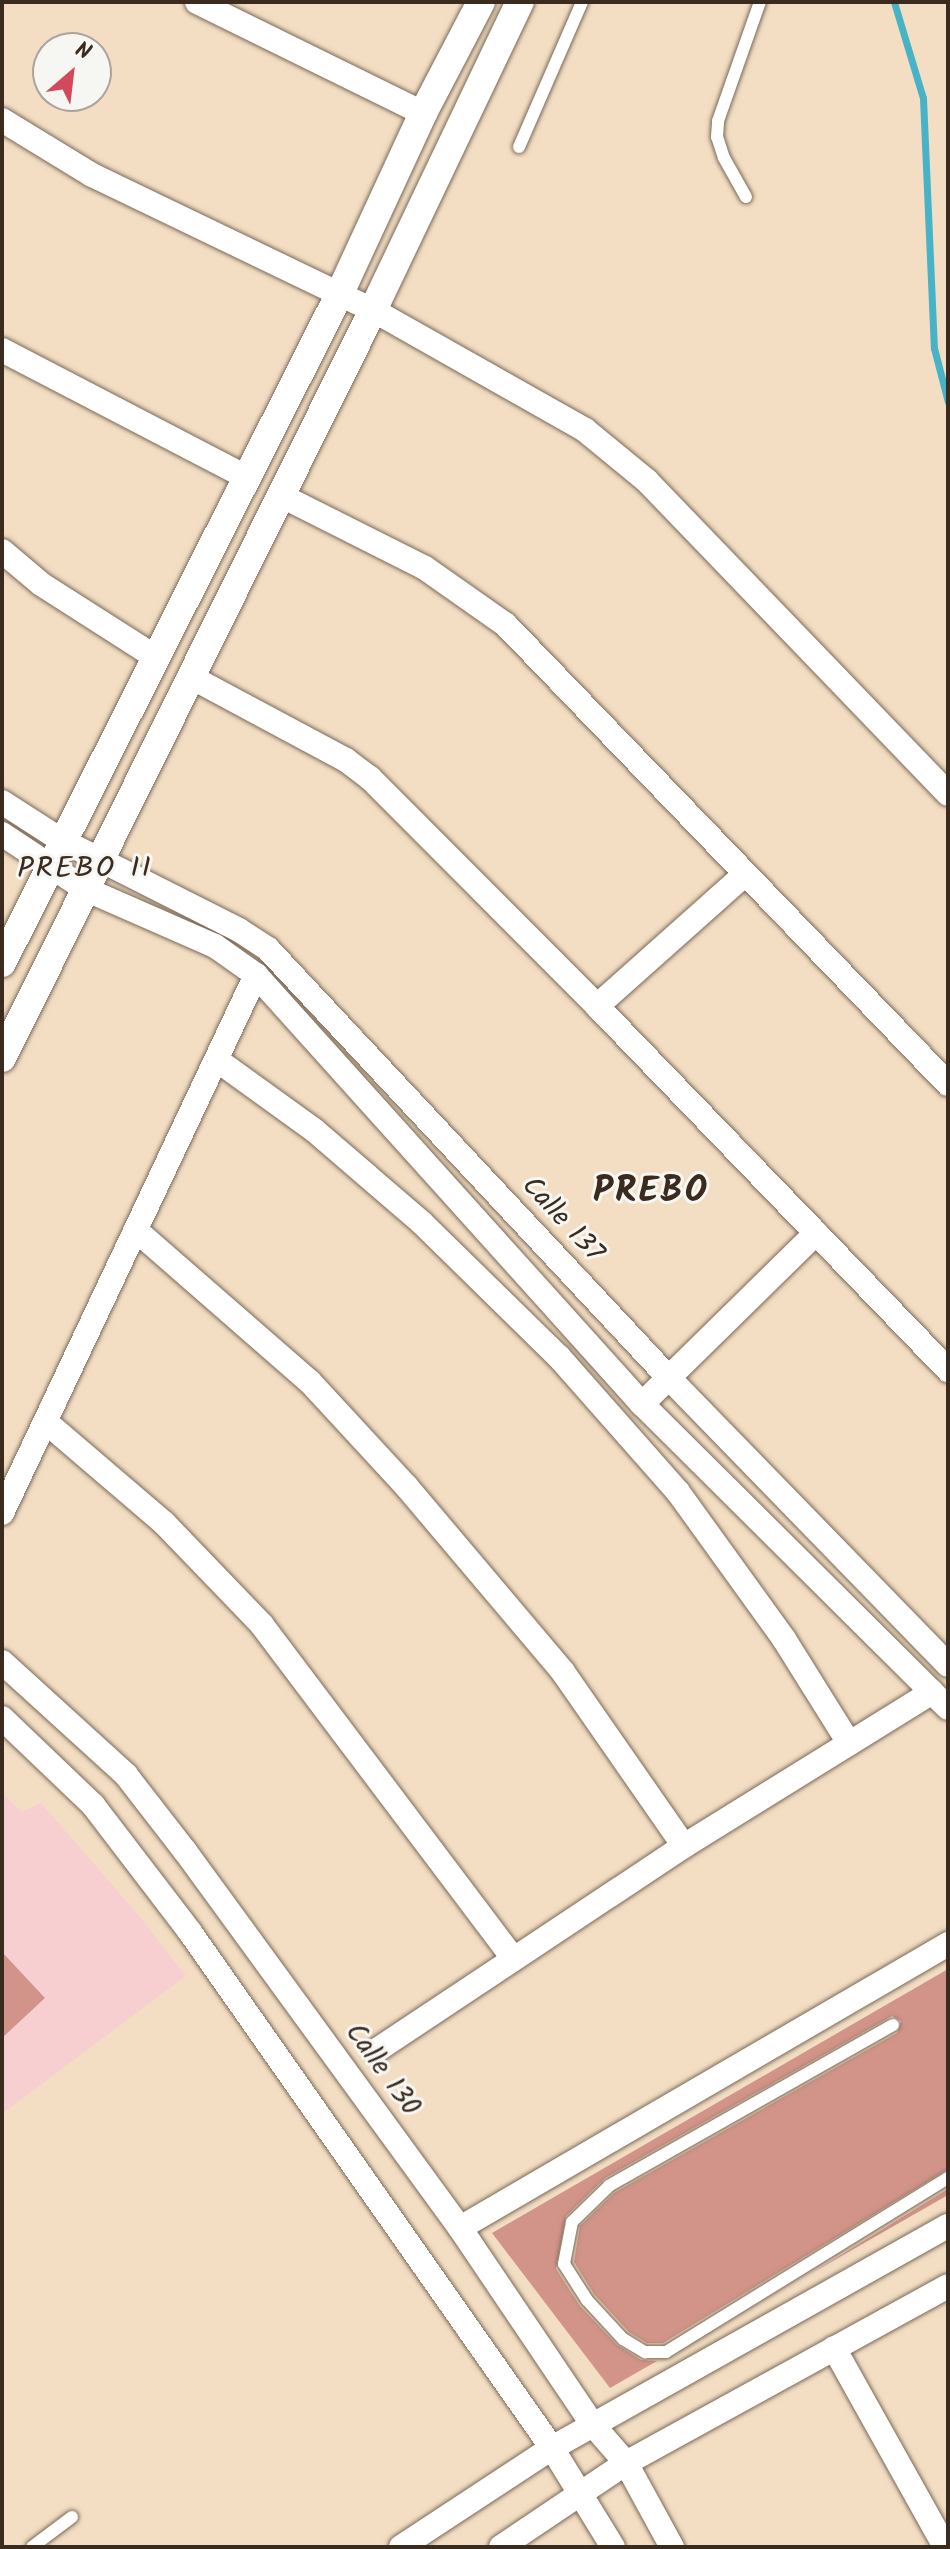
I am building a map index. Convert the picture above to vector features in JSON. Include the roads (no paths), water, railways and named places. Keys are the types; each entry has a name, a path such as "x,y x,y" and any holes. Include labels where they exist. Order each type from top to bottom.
{"street":[{"path":"197,2 423,113"},
{"path":"2,963 61,840 248,478 340,293 423,113 481,2"},
{"path":"2,1058 373,310 520,2"},
{"path":"2,120 92,175 373,310 548,406 618,455 948,794"},
{"path":"2,350 248,478"},
{"path":"280,495 425,568 506,625 948,1084"},
{"path":"2,551 41,584 155,657"},
{"path":"191,677 346,760 370,778 597,1006 948,1370"},
{"name":"Calle 137","path":"2,802 61,840 239,930 268,949 669,1378 948,1665"},
{"path":"2,834 85,889 215,946 256,975 642,1404 940,1700 849,1743 684,1846 377,2050"},
{"path":"597,1006 744,875"},
{"path":"2,1513 138,1232 256,975"},
{"path":"217,1060 314,1130 422,1223 559,1357 678,1492 784,1639 849,1743"},
{"path":"138,1232 310,1382 406,1486 563,1672 684,1846"},
{"path":"642,1404 816,1233"},
{"path":"47,1423 164,1523 262,1625 513,1958"},
{"name":"Calle 130","path":"2,1662 126,1775 185,1851 460,2228 593,2425 626,2463 672,2547"},
{"path":"2,1718 93,1805 181,1919 552,2448 613,2547"},
{"path":"460,2228 948,1944"},
{"path":"401,2547 552,2448 948,2226"},
{"path":"501,2547 583,2495 626,2463 948,2286"},
{"path":"834,2348 945,2547"}],"lane":[{"path":"519,147 582,2"},
{"path":"746,197 724,158 717,137 718,121 760,2"},
{"path":"893,2025 609,2186 572,2222 564,2264 587,2300 623,2339 645,2352 666,2352 948,2178"},
{"path":"32,2547 72,2517"}],"waterway":[{"path":"894,2 923,98 934,348 948,402"}],"district":[{"name":"PREBO II","path":"85,869"},
{"name":"PREBO","path":"651,1192"}]}
